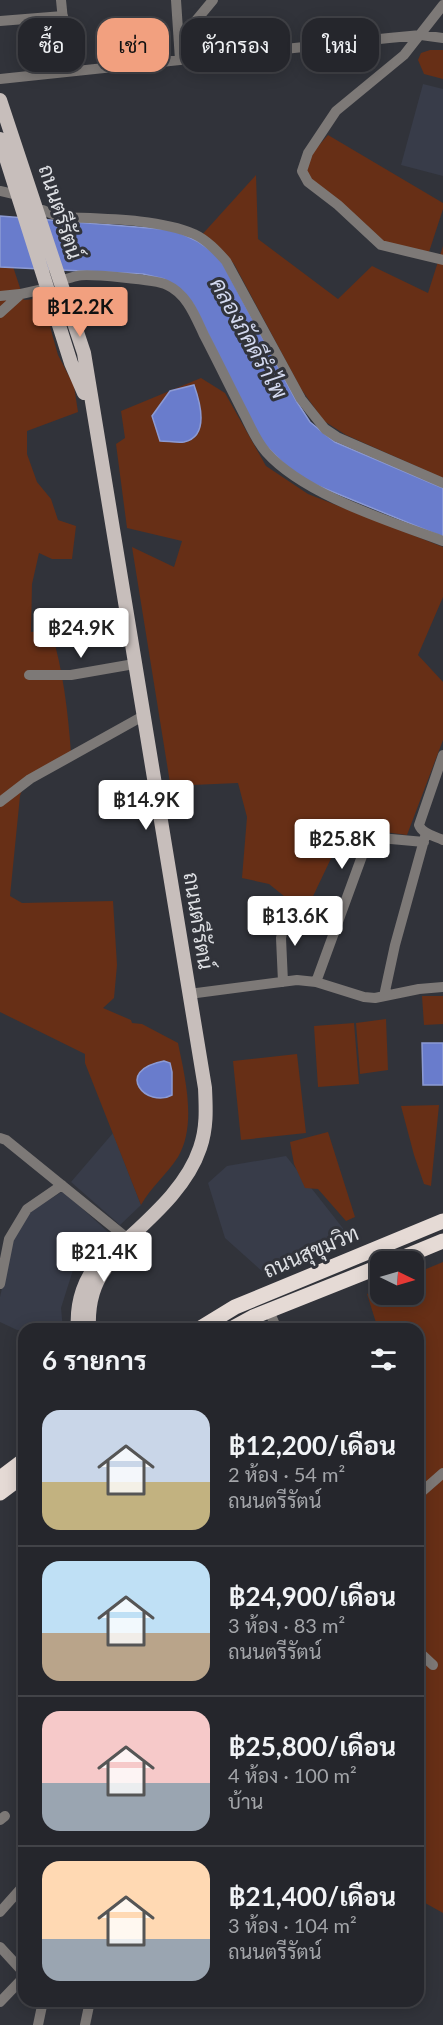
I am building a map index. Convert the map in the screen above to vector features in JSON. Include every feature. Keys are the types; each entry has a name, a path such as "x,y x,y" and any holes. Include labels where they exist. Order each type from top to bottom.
{"highway":[{"name":"ถนนสุขุมวิท","path":"209,1323 235,1307 443,1221"},
{"path":"419,1251 443,1241"},
{"path":"347,1261 355,1276"},
{"name":"ถนนสุขุมวิท","path":"246,1323 269,1311 370,1270"},
{"path":"0,1478 18,1464"},
{"path":"0,1493 18,1480"}],"main road":[{"name":"ถนนตรีรัตน์","path":"0,100 84,353 205,1088 206,1122 200,1148 181,1184 128,1239 100,1275 90,1303 89,1323"},
{"name":"ถนนตรีรัตน์","path":"0,140 71,363 92,408"},
{"name":"ถนนตรีรัตน์","path":"78,1323 79,1303 84,1286 93,1270 104,1257 128,1239"}],"street":[{"path":"0,21 63,16 61,0"},
{"path":"176,0 180,60"},
{"path":"179,42 213,0"},
{"path":"443,5 404,55 336,111 308,153 302,171 308,182 338,205 381,245 443,260"},
{"path":"85,69 421,35 443,38"},
{"path":"0,79 60,72"},
{"path":"0,191 20,202"},
{"path":"37,211 46,211 59,217 168,225 195,235 213,246 226,261 301,399 325,429 337,437 443,483"},
{"path":"60,279 69,280 78,275 132,278 166,283 181,294 194,314 258,441 266,452 306,485 443,542"},
{"path":"0,296 21,294 46,283"},
{"path":"0,313 21,294"},
{"path":"29,675 71,675 134,664"},
{"path":"0,802 30,779 143,716"},
{"path":"384,996 395,945 425,838 419,824 443,755"},
{"path":"316,982 369,837 443,840"},
{"path":"283,982 281,938 287,909"},
{"path":"189,994 297,980 316,982 364,997 443,987"},
{"path":"0,1138 6,1140 128,1239"},
{"path":"0,1284 5,1238 27,1209 62,1185"},
{"path":"269,1311 274,1323"},
{"path":"424,1490 443,1473"},
{"path":"424,1657 433,1665"},
{"path":"0,1912 18,1892"},
{"path":"0,1947 18,1966"},
{"path":"0,2002 18,1983"},
{"path":"38,2025 42,2007"},
{"path":"85,2025 89,2007"}],"shaded area":[{"path":"443,50 443,79 424,74 418,60 421,53"},
{"path":"423,84 443,89 443,176 401,165"},
{"path":"328,135 443,203 429,252 382,242 310,179 305,170 313,152"},
{"path":"256,175 258,239 338,299 372,266 428,293 443,246 443,478 346,435 324,421 301,389 234,264 213,241 199,238"},
{"path":"0,227 24,300 36,299 43,302 58,355 74,386 78,412 27,431 27,454 37,482 51,499 58,520 76,526 72,559 52,559 39,553 32,584 31,632 51,630 59,660 71,753 26,779 20,796 10,896 22,903 113,901 117,965 114,998 103,1008 131,1020 132,1023 142,1024 178,1043 188,1101 184,1144 178,1157 141,1205 85,1063 85,1054 0,1012"},
{"path":"201,378 225,393 266,466 308,494 443,547 443,597 418,655 443,682 443,740 407,835 346,827 305,913 269,884 242,878 247,817 238,783 192,785 171,789 132,547 174,567 182,541 127,528 116,444 125,438 121,411"},
{"path":"422,996 443,996 443,1024 424,1025"},
{"path":"386,1019 388,1070 360,1074 356,1023"},
{"path":"354,1023 359,1084 318,1087 314,1026"},
{"path":"297,1054 306,1133 241,1140 233,1061"},
{"path":"439,1105 431,1186 424,1184 401,1106"},
{"path":"328,1132 355,1217 346,1221 318,1189 305,1188 294,1164 290,1142"},
{"path":"113,1133 141,1205 120,1225 71,1182"},
{"path":"286,1156 349,1236 264,1273 225,1238 208,1183 227,1166"},
{"path":"63,1191 108,1232 90,1256 85,1253 73,1270 61,1308 62,1323 18,1323 17,1330 0,1322 0,1297 13,1240 31,1211"},
{"path":"443,1262 443,1913 424,1902 424,1323 376,1323 370,1305 424,1305 424,1270"}],"water":[{"name":"คลองภัคดีรำไพ","path":"0,216 174,230 197,241 219,256 310,422 335,442 443,488 443,537 311,483 286,466 261,441 193,304 164,279 143,274 0,267"},
{"path":"194,385 201,418 197,433 192,439 184,442 160,441 152,416 170,391"},
{"path":"422,1043 443,1043 443,1085 423,1085"},
{"path":"164,1061 170,1063 172,1095 162,1098 153,1097 139,1087 137,1080 140,1072 148,1066"}]}
